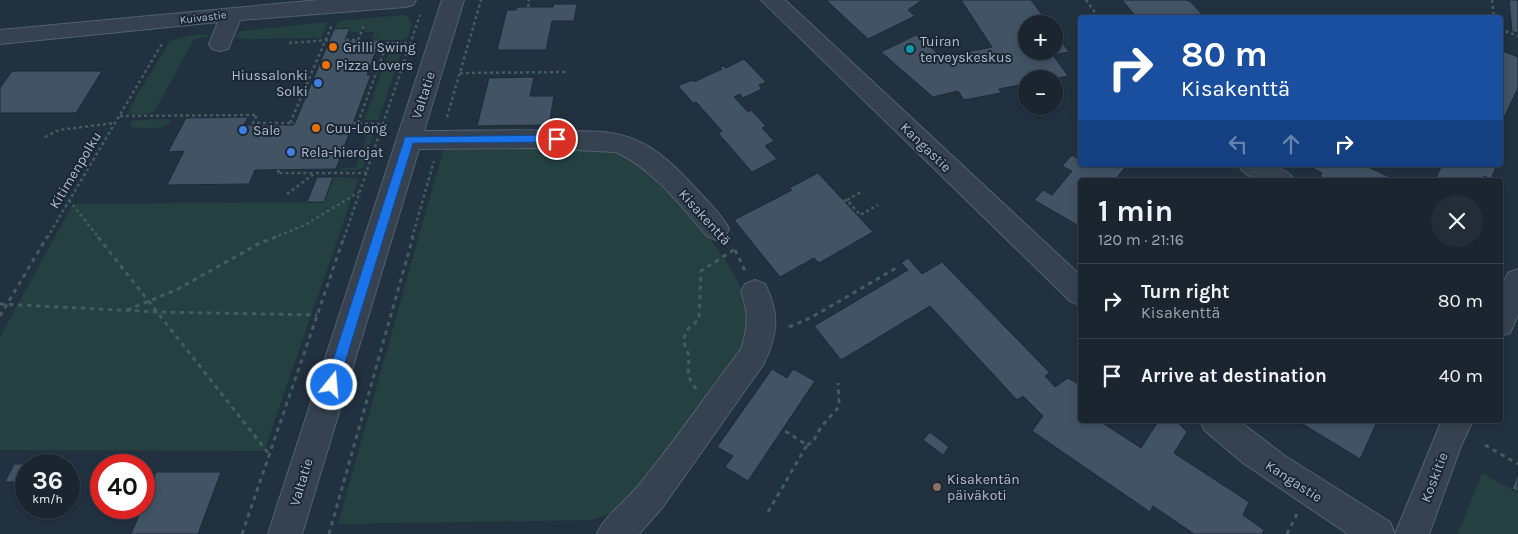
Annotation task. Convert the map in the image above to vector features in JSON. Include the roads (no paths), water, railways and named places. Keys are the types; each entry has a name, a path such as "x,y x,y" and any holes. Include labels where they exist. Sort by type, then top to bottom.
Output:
{"street":[{"name":"Valtatie","path":"285,534 453,0"},
{"name":"Kangastie","path":"772,0 1078,292"},
{"name":"Kuivastie","path":"0,37 232,14 413,6"},
{"path":"220,44 232,14"},
{"name":"Kisakenttä","path":"409,140 557,139 611,142 625,145 648,159 674,183 716,229"},
{"path":"1255,167 1277,178"},
{"path":"1503,313 1510,288"},
{"path":"614,534 623,527 650,497 753,356 760,340 763,314 755,292"},
{"name":"Kangastie","path":"1218,423 1251,452 1283,475 1378,534"},
{"name":"Koskitie","path":"1412,534 1447,442 1456,423"}],"place":[{"name":"Grilli Swing","path":"333,47"},
{"name":"Tuiran terveyskeskus","path":"910,49"},
{"name":"Pizza Lovers","path":"326,65"},
{"name":"Hiussalonki Solki","path":"318,83"},
{"name":"Cuu-Long","path":"316,128"},
{"name":"Sale","path":"243,130"},
{"name":"Rela-hierojat","path":"291,152"},
{"name":"Kisakentän päiväkoti","path":"937,487"}]}
